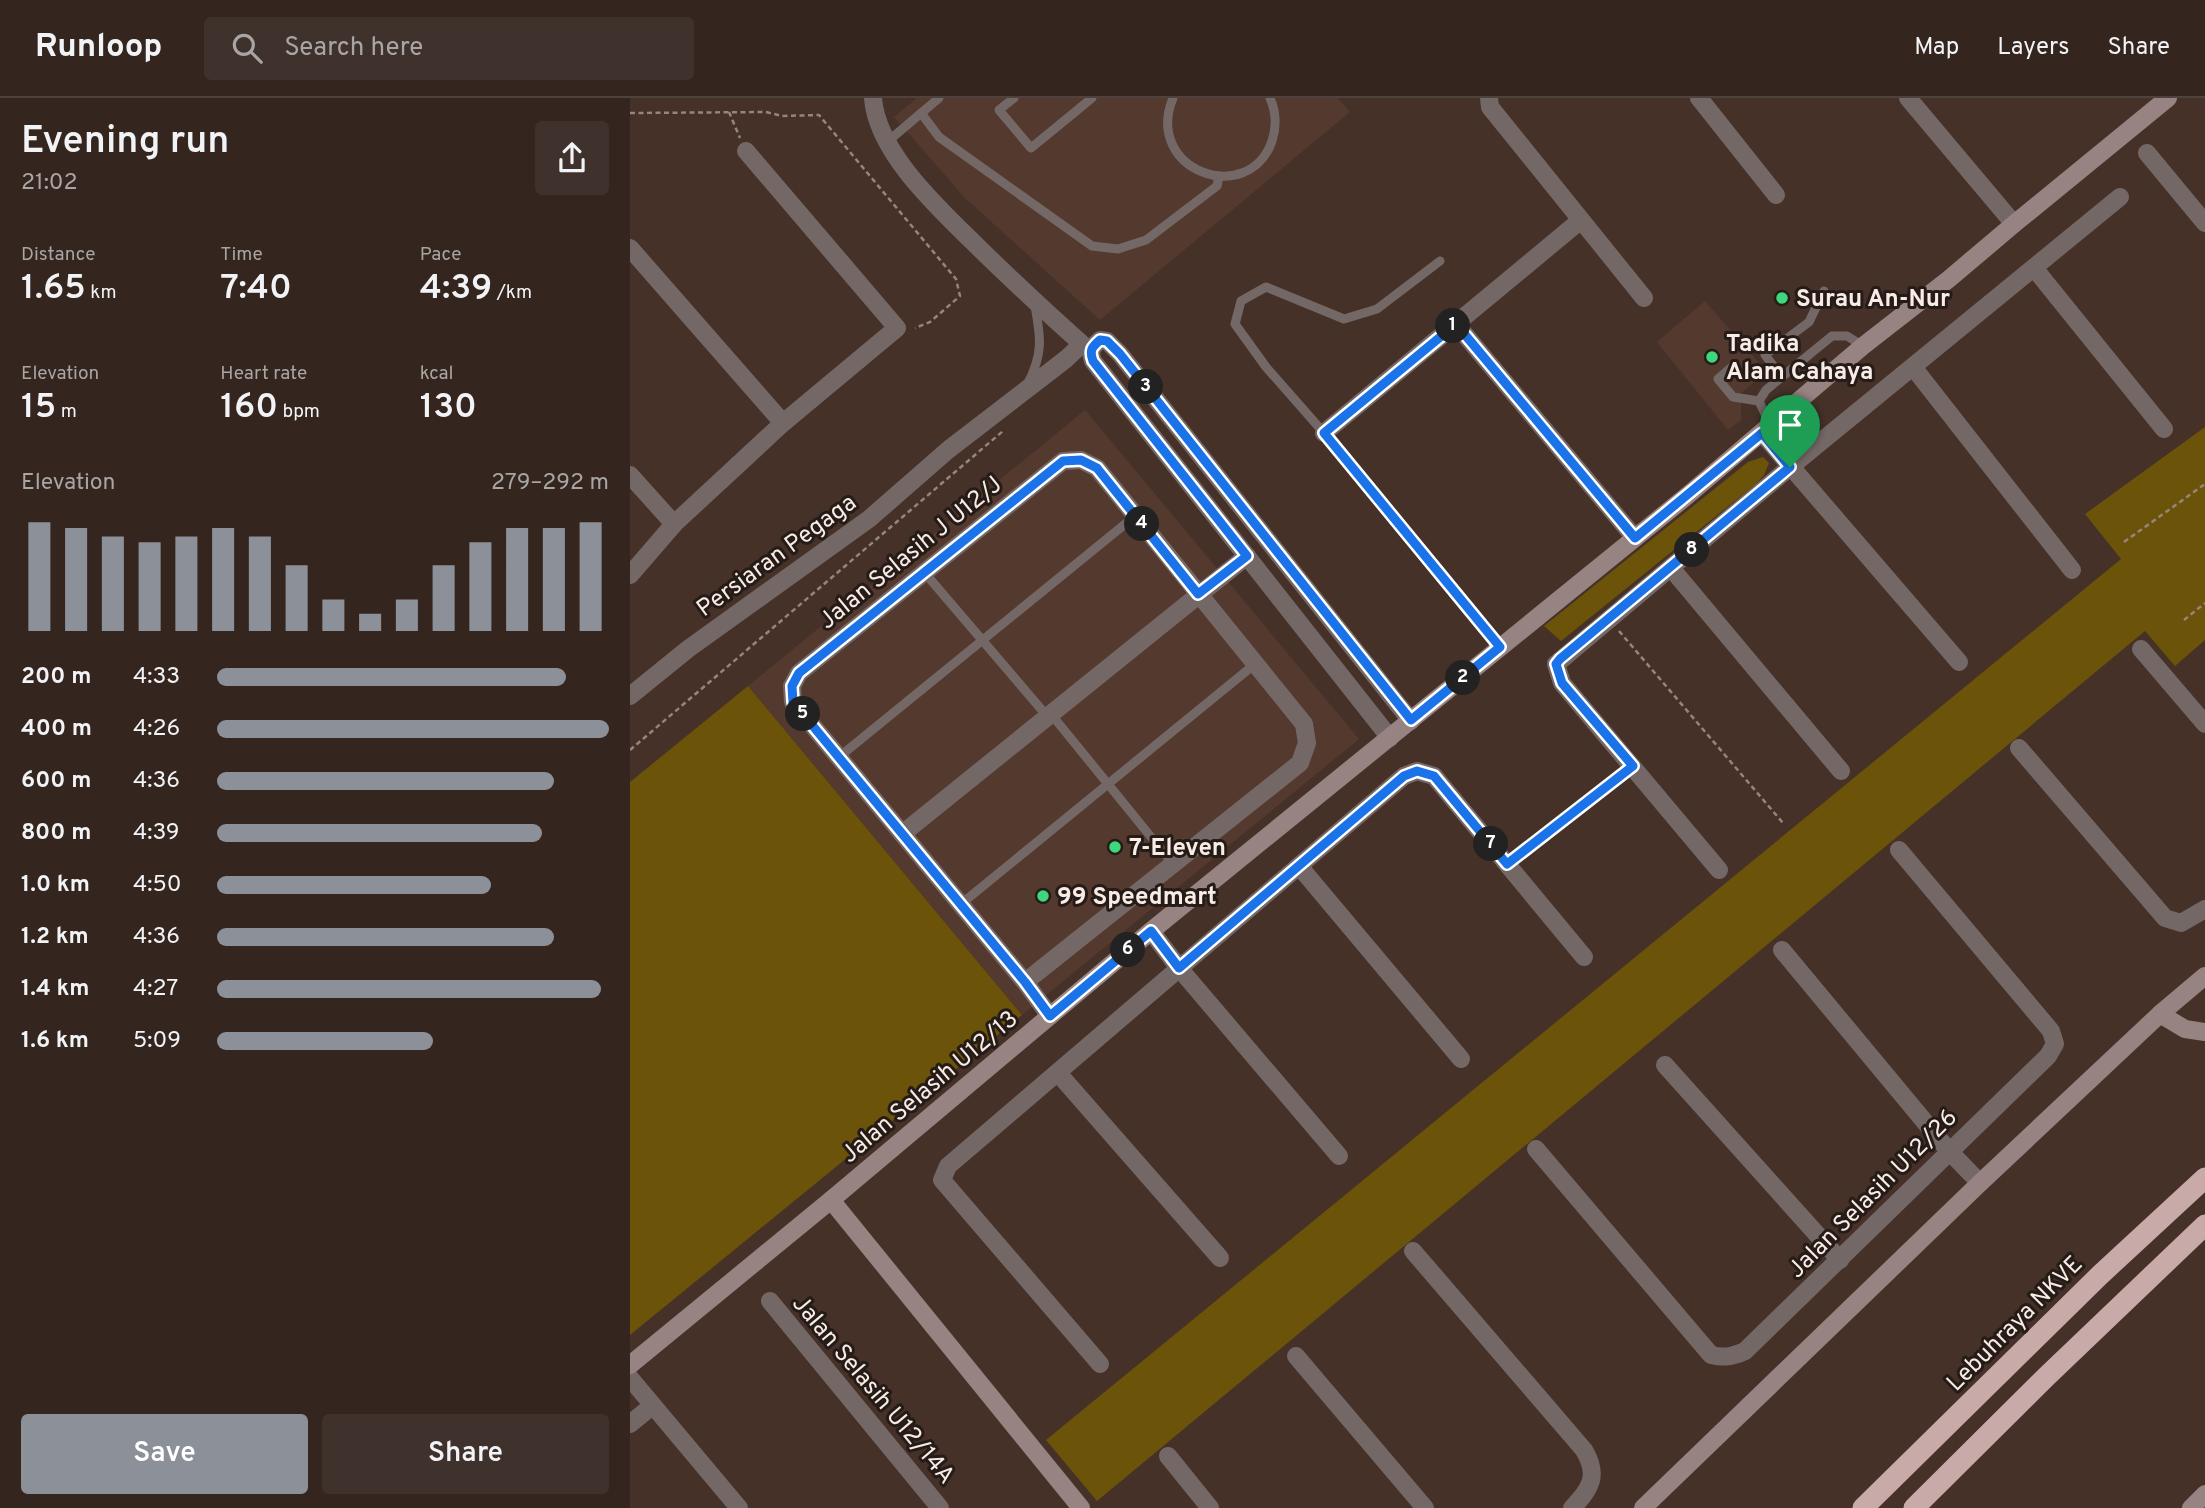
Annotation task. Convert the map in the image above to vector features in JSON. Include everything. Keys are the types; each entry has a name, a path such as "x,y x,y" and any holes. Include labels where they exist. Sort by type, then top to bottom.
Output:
{"highway":[{"name":"Lebuhraya NKVE","path":"1863,1508 2100,1275 2205,1178"},
{"path":"1914,1508 2205,1225"}],"street":[{"path":"873,98 874,112 887,142 925,194 1035,302"},
{"path":"1489,98 1490,107 1644,298"},
{"path":"1699,98 1776,195"},
{"path":"1908,98 2014,223"},
{"name":"Jalan Selasih U12/13","path":"630,1365 1151,931 1767,430 1863,346 1949,279 2168,98"},
{"path":"630,575 674,524 783,423 897,328 746,150"},
{"path":"2147,153 2205,223"},
{"path":"1719,870 1562,683 1556,664 1790,467 2120,197"},
{"path":"1324,433 1581,220"},
{"path":"630,248 783,423"},
{"path":"2034,268 2164,429"},
{"name":"Persiaran Pegaga","path":"630,696 688,649 869,519 948,450 1082,344 1035,302"},
{"path":"1456,324 1635,538"},
{"path":"1390,738 1093,361 1090,354 1092,347 1100,340 1107,341 1120,354 1411,720"},
{"path":"1913,367 2072,570"},
{"path":"1767,430 1790,467 1959,663"},
{"name":"Jalan Selasih J U12/J","path":"839,757 793,702 792,686 799,673 1063,461 1081,460 1097,468 1135,516"},
{"path":"630,475 674,524"},
{"path":"1025,982 1300,763 1307,743 1304,724 1135,516"},
{"path":"902,834 1247,556"},
{"path":"1671,568 1841,771"},
{"path":"2141,649 2205,724"},
{"path":"2019,748 2165,918 2181,923 2205,909"},
{"path":"839,757 1050,1016"},
{"path":"1100,1364 942,1180 948,1166 1404,776 1417,771 1434,776 1584,957"},
{"name":"Jalan Selasih U12/26","path":"1536,1149 1711,1355 1733,1357 1745,1351 2048,1056 2055,1044 2051,1031 1899,850"},
{"path":"1299,866 1461,1059"},
{"path":"1151,931 1179,968 1339,1156"},
{"path":"1782,950 1949,1151 1980,1183"},
{"path":"1643,1508 1980,1183 2160,1014 2205,976"},
{"path":"2160,1014 2185,1029 2205,1032"},
{"path":"1665,1065 1840,1260"},
{"path":"1058,1073 1220,1258"},
{"path":"831,1199 1081,1508"},
{"path":"1413,1251 1584,1450 1592,1472 1590,1485 1585,1496 1572,1508"},
{"name":"Jalan Selasih U12/14A","path":"770,1301 940,1508"},
{"path":"1296,1356 1425,1508"},
{"path":"630,1378 739,1508"},
{"path":"630,1424 652,1406"},
{"path":"1168,1457 1210,1508"},
{"path":"2191,1508 2205,1494"}],"lane":[{"path":"887,142 939,98"},
{"path":"1014,98 999,110 1031,148 1092,98"},
{"path":"1173,98 1168,130 1175,151 1191,167 1219,176 1245,171 1255,165 1270,148 1276,126 1270,98"},
{"path":"921,113 939,137 1092,246 1118,249 1146,240 1217,186 1219,176"},
{"path":"1440,261 1377,309 1344,319 1266,287 1241,302 1235,324 1266,367 1324,433 1500,647"},
{"path":"1782,377 1765,355 1809,322 1824,291"},
{"path":"1024,391 1037,366 1041,346 1035,302"},
{"path":"1767,430 1759,401 1766,390 1832,336 1847,336 1863,346"},
{"path":"1733,366 1718,379 1733,397 1759,401"},
{"path":"839,757 1135,516"},
{"path":"924,572 1108,784 1173,864"},
{"path":"961,904 1255,664"},
{"path":"1507,864 1633,766"}],"path":[{"path":"729,112 746,150"},
{"path":"630,113 766,112 782,117 819,115 956,279 960,296 930,322 915,328 897,328"},
{"path":"630,750 1007,427"},
{"path":"2124,542 2205,484"},
{"path":"2184,620 2205,603"},
{"path":"1607,620 1783,823"}],"shaded area":[{"path":"917,98 1338,98 1350,112 1100,320 965,198 894,117"},
{"name":"Tadika Alam Cahaya","path":"1705,301 1767,372 1741,393 1741,420 1728,430 1657,342"},
{"path":"1085,410 1359,739 1022,1015 748,686"},
{"path":"2205,427 2205,640 2175,666 2145,631 1097,1501 1046,1440 2121,559 2085,514"},
{"path":"1763,457 1769,463 1757,483 1561,641 1544,626 1748,462"},
{"path":"748,686 1022,1015 630,1335 630,782"}],"place":[{"name":"Surau An-Nur","path":"1782,298"},
{"name":"Tadika Alam Cahaya","path":"1712,357"},
{"name":"7-Eleven","path":"1115,847"},
{"name":"99 Speedmart","path":"1043,896"}],"route":[{"path":"1456,324 1635,538 1762,433 1790,467 1556,664 1562,683 1633,766 1507,864 1434,776 1417,771 1404,776 1179,968 1151,931 1050,1016 1025,982 793,702 792,686 799,673 1063,461 1081,460 1097,468 1198,594 1247,556 1093,361 1090,354 1092,347 1100,340 1107,341 1120,354 1411,720 1500,647 1324,433 1456,324"}]}
